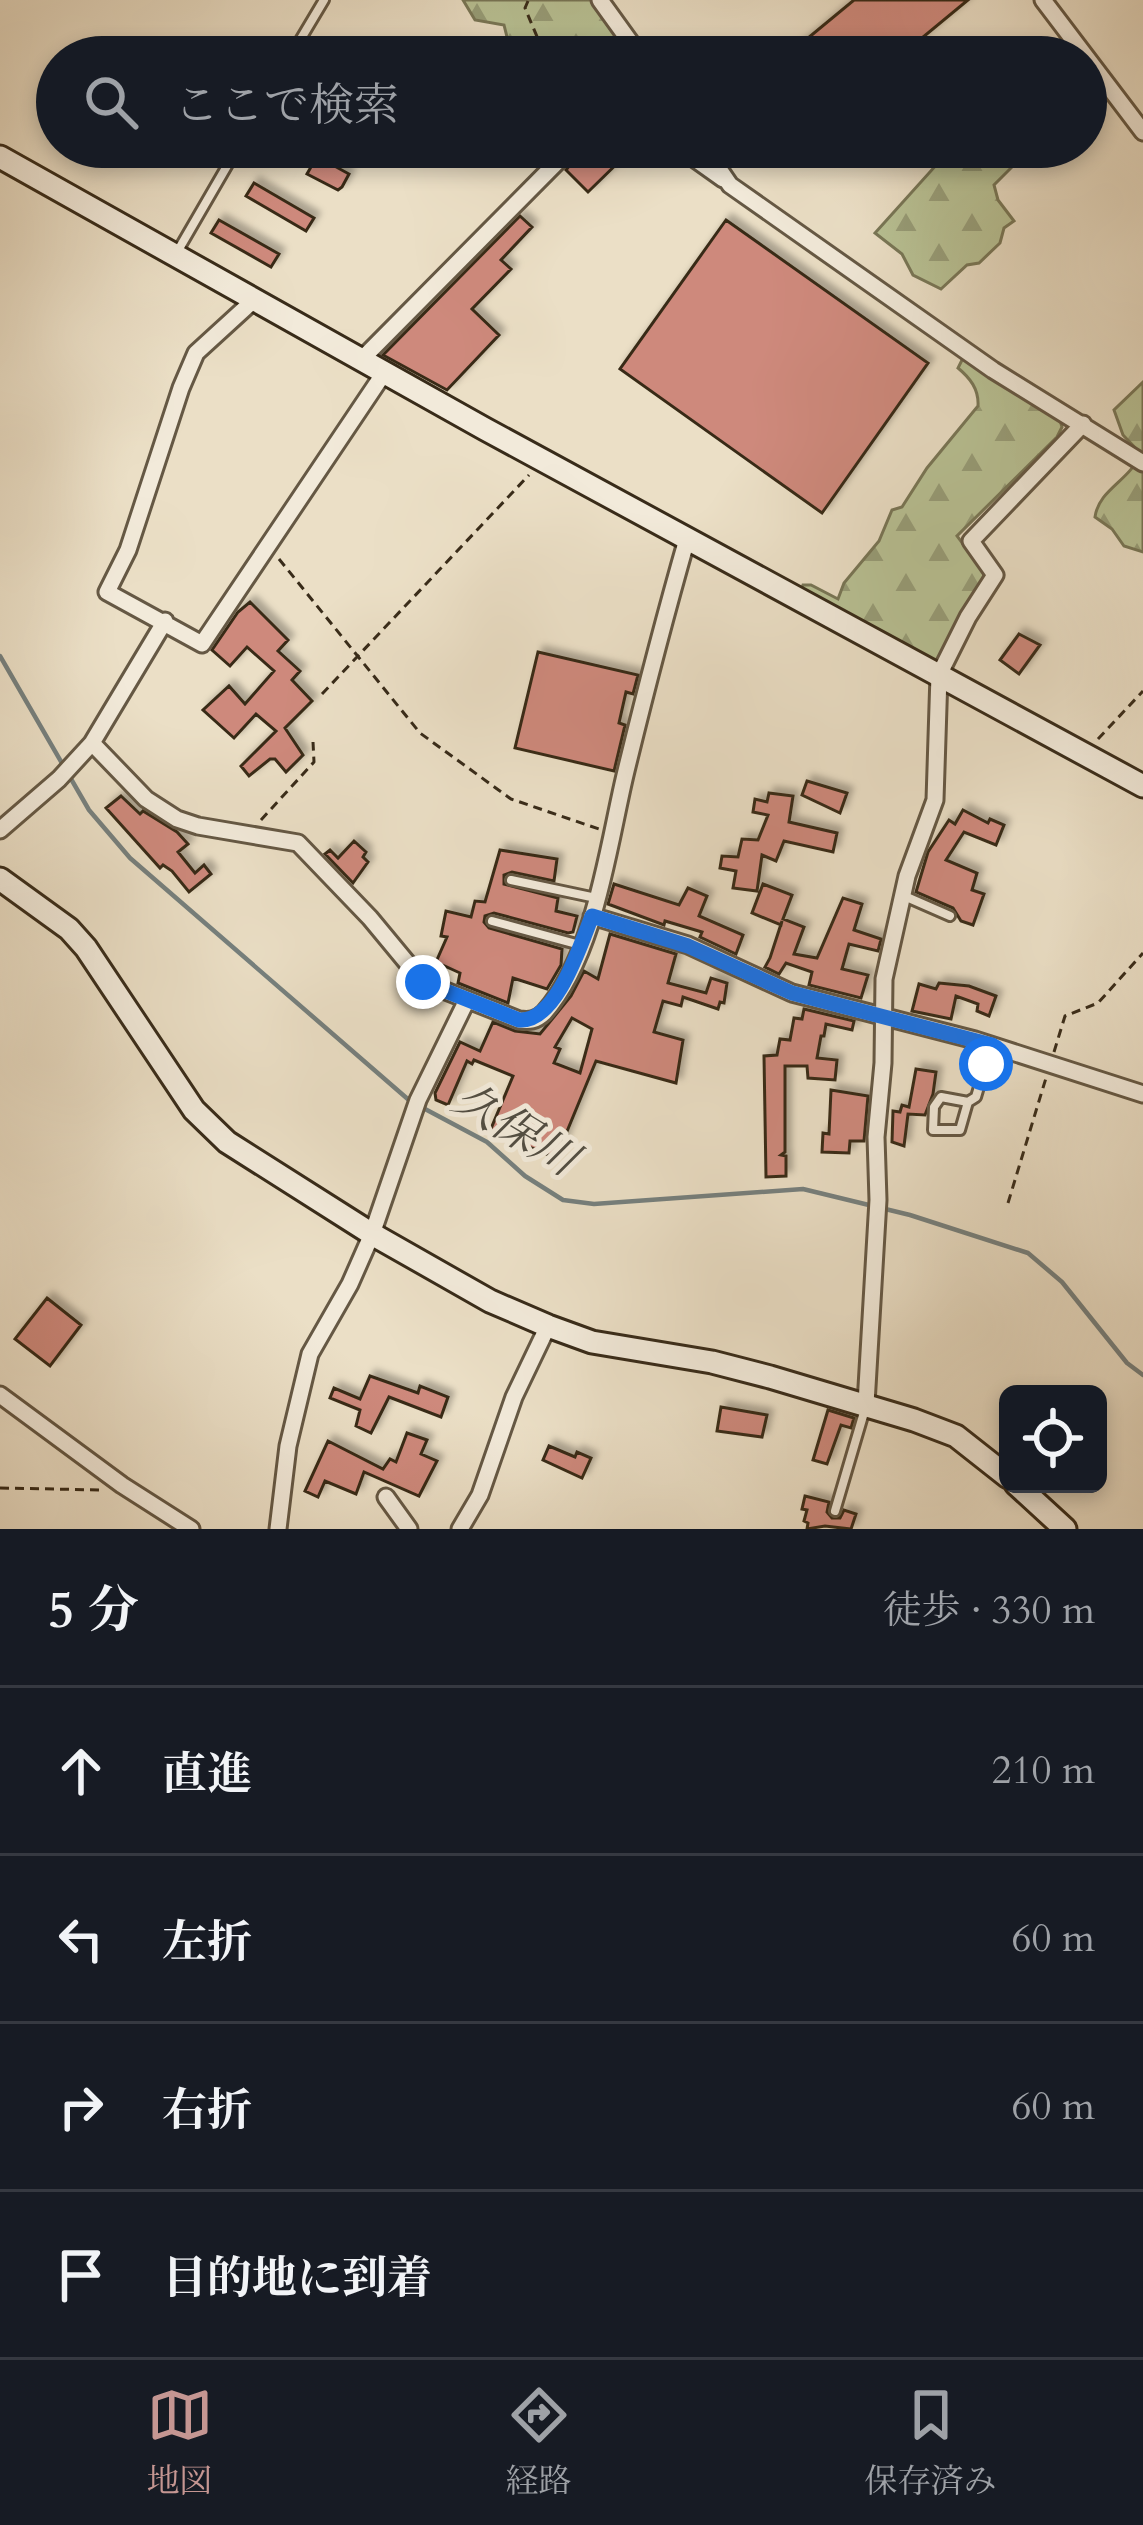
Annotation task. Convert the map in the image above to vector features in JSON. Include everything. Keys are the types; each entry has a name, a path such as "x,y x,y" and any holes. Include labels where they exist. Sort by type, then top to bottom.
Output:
{"street":[{"path":"600,0 626,36"},
{"path":"1043,0 1070,36"},
{"path":"1107,84 1143,131"},
{"path":"0,157 543,461 1143,786"},
{"path":"361,359 551,168"},
{"path":"707,168 993,370 1143,463"},
{"path":"718,168 730,185"},
{"path":"254,300 196,353 128,550 107,592 202,644 384,373"},
{"path":"866,1404 884,980 902,895 935,800 939,675 995,575 971,541 1082,424"},
{"path":"92,742 161,811 198,826 298,843 370,918 415,976 466,1002 519,1020 534,1020 543,1014 592,916 687,539"},
{"path":"0,830 92,742 164,621"},
{"path":"0,879 69,929 86,948 210,1127 372,1234 490,1300 548,1326 592,1342 712,1362 866,1404 956,1436 999,1470"},
{"path":"592,916 688,946 792,993 992,1045 1143,1094"},
{"path":"278,1529 288,1446 310,1354 350,1284 415,1108 466,1002"},
{"path":"460,1529 480,1495 514,1397 548,1326"},
{"path":"0,1395 122,1485 191,1529"},
{"path":"1026,1493 1065,1529"},
{"path":"386,1497 409,1529"}],"lane":[{"path":"303,36 324,0"},
{"path":"175,255 226,168"},
{"path":"511,880 597,898"},
{"path":"902,895 950,916"},
{"path":"492,921 580,944"},
{"path":"968,1102 941,1096 934,1107 933,1130 960,1130 992,1045"},
{"path":"835,1511 866,1404"}],"path":[{"path":"528,1 525,8 537,36"},
{"path":"322,694 543,461"},
{"path":"266,548 420,734 512,799 612,833"},
{"path":"1086,755 1143,691"},
{"path":"248,834 314,762 313,742"},
{"path":"0,1488 99,1491 122,1485"}],"green space":[{"path":"463,0 593,0 616,36 507,36 504,25 475,20"},
{"path":"934,168 1011,168 994,185 998,200 1014,221 979,263 967,265 941,289 913,275 902,254 875,233"},
{"path":"963,358 1060,420 1062,427 957,536 984,572 983,581 937,663 801,591 803,585 811,585 838,599 844,583 879,541 892,510 902,507 978,406 973,384 958,368"},
{"path":"1143,382 1143,552 1124,546 1095,517 1103,499 1140,453 1123,435 1114,410"}],"building":[{"path":"854,0 968,0 924,36 810,36"},
{"path":"310,168 338,168 349,174 338,190 307,174"},
{"path":"568,168 613,168 588,192"},
{"path":"254,183 314,218 306,231 246,196"},
{"path":"520,216 532,227 501,260 511,269 472,309 499,335 447,390 383,355"},
{"path":"219,220 279,254 271,267 211,233"},
{"path":"726,220 928,363 822,513 620,369"},
{"path":"250,602 288,640 278,651 300,671 292,680 312,701 285,728 303,755 286,772 270,759 249,776 241,766 276,731 256,714 234,738 203,710 229,686 245,704 274,671 247,647 230,666 212,650"},
{"path":"1019,634 1040,645 1019,674 1000,660"},
{"path":"538,652 638,675 633,694 626,692 619,723 625,725 614,771 515,748"},
{"path":"807,781 847,793 840,813 802,795"},
{"path":"769,793 793,796 789,822 837,833 833,852 784,841 776,861 762,855 757,891 733,888 736,871 720,868 722,856 738,857 742,839 758,840 768,815 753,812 755,799 767,802"},
{"path":"121,796 140,814 143,811 177,832 188,844 178,852 195,873 204,865 211,874 189,892 172,871 163,865 160,868 106,808"},
{"path":"963,810 988,823 990,819 1004,825 996,845 964,832 946,860 977,873 972,890 984,894 973,925 961,921 953,908 916,892 928,852 949,820 955,824"},
{"path":"354,841 366,852 363,857 368,862 353,883 325,854 330,850 338,858"},
{"path":"500,850 557,859 554,881 512,872 504,875 504,884 558,898 556,911 577,916 573,932 568,933 494,913 485,916 489,928 562,949 561,965 547,989 513,978 508,1003 458,983 460,973 436,962 447,937 441,936 446,911 471,917 475,901 485,902"},
{"path":"614,884 679,905 688,888 707,896 699,916 743,935 736,954 700,937 702,932 665,921 664,925 608,904"},
{"path":"763,884 792,895 783,919 804,927 794,954 817,958 843,898 862,904 854,930 881,939 878,951 849,944 842,969 868,975 861,998 809,985 812,972 786,963 779,974 765,967 781,925 752,913"},
{"path":"610,934 676,954 668,983 706,993 711,978 727,983 724,1003 718,1009 683,997 681,1006 663,1001 654,1032 683,1040 676,1083 596,1061 556,1158 490,1131 513,1076 467,1061 448,1105 436,1100 435,1093 460,1042 480,1051 493,1022 540,1034 571,996 584,971 598,979","holes":["572,1018 592,1029 580,1073 554,1063 560,1049 555,1047"]},
{"path":"939,983 969,986 996,996 989,1016 977,1011 978,1004 956,996 951,1019 912,1011 919,984 936,989"},
{"path":"804,1009 854,1021 852,1030 826,1024 821,1036 817,1058 837,1060 835,1080 808,1078 807,1066 785,1066 785,1152 781,1155 786,1156 786,1176 766,1177 764,1056 777,1055 780,1039 790,1040 794,1018 802,1019"},
{"path":"916,1069 936,1072 933,1094 925,1115 908,1114 904,1146 892,1142 893,1111 900,1112 902,1105 909,1107"},
{"path":"831,1090 868,1096 864,1141 850,1141 849,1153 822,1152 823,1133 829,1134"},
{"path":"47,1298 81,1325 50,1366 15,1339"},
{"path":"370,1376 418,1393 420,1386 448,1397 441,1417 389,1397 371,1433 356,1426 360,1410 330,1398 334,1388 360,1399"},
{"path":"721,1407 767,1415 762,1437 717,1431"},
{"path":"828,1410 854,1418 851,1428 841,1425 827,1464 813,1460"},
{"path":"407,1433 427,1440 421,1454 437,1461 419,1496 364,1472 356,1494 325,1481 318,1497 305,1491 328,1441 383,1469 390,1459 396,1462"},
{"path":"549,1446 591,1458 582,1478 543,1460"},
{"path":"805,1496 829,1502 827,1512 832,1518 840,1518 844,1510 856,1514 851,1529 807,1529 807,1510 802,1509"}],"waterway":[{"name":"久保川","path":"0,656 89,810 130,858 410,1101 487,1142 525,1176 563,1200 594,1204 803,1189 910,1215 1028,1253 1062,1282 1127,1363 1143,1375"}],"route":[{"path":"423,982 466,1002 519,1020 534,1020 543,1014 571,969 592,916 688,946 792,993 992,1045 986,1064"}]}
